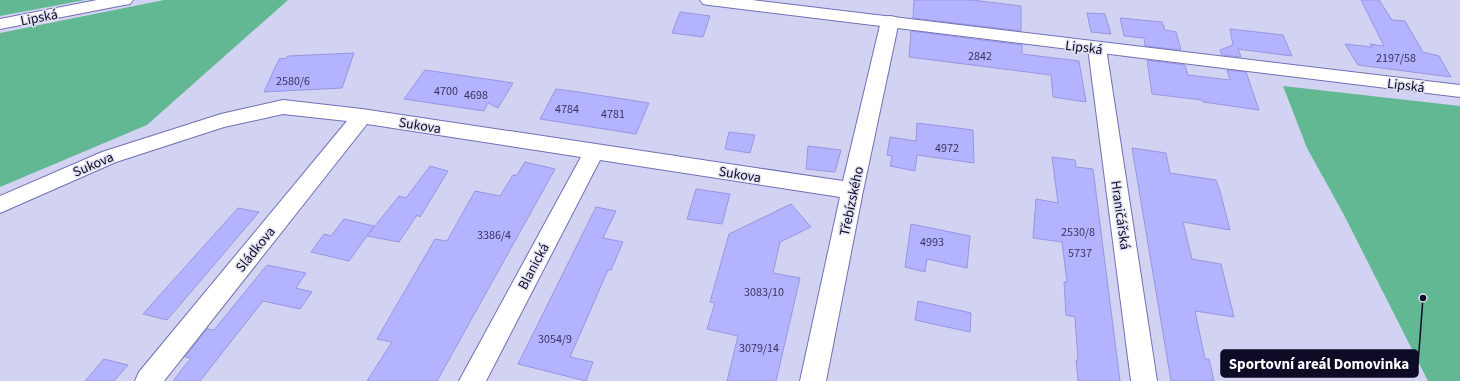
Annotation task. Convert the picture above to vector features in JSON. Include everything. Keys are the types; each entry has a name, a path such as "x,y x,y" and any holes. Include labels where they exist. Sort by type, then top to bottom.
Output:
{"street":[{"name":"Lipská","path":"0,24 124,0"},
{"name":"Lipská","path":"709,0 1460,91"},
{"name":"Třebízského","path":"814,381 852,191 890,21"},
{"name":"Hraničářská","path":"1097,48 1144,381"},
{"name":"Sukova","path":"0,204 109,157 221,120 283,107 362,116 852,191"},
{"name":"Sládkova","path":"148,381 362,116"},
{"name":"Blanická","path":"472,381 594,152"}],"green space":[{"path":"0,0 85,0 0,16"},
{"path":"164,0 288,0 147,125 0,187 0,33"},
{"path":"1283,86 1460,106 1460,381 1428,381 1344,215 1307,148"}],"building":[{"path":"914,0 972,0 1021,6 1021,31 913,18"},
{"path":"1361,0 1379,0 1392,20 1405,21 1423,52 1439,56 1451,77 1358,65 1345,44 1372,47 1370,44 1384,46"},
{"path":"680,12 710,16 703,37 672,33"},
{"path":"1087,13 1105,14 1111,34 1091,32"},
{"path":"1120,18 1162,22 1165,30 1176,32 1181,50 1145,46 1144,38 1124,36"},
{"path":"1230,29 1283,35 1292,56 1238,49 1241,57 1222,55 1220,50 1233,45"},
{"path":"911,31 1022,45 1022,54 1079,61 1086,102 1053,97 1051,75 909,57"},
{"path":"354,53 342,88 264,92 279,59 287,58 288,56"},
{"path":"1147,60 1185,65 1188,75 1230,80 1227,70 1246,72 1259,110 1203,102 1202,100 1152,94"},
{"path":"425,70 513,83 498,108 488,103 484,111 404,99"},
{"path":"556,89 649,103 636,134 540,119"},
{"path":"917,123 973,130 974,163 917,155 915,171 890,166 892,156 887,155 890,137 916,141"},
{"path":"729,132 755,135 750,153 725,149"},
{"path":"808,146 841,150 835,172 806,169"},
{"path":"1132,148 1166,153 1170,173 1216,180 1220,191 1230,230 1183,222 1192,259 1221,264 1234,317 1195,311 1205,359 1209,359 1214,381 1171,381"},
{"path":"1052,157 1075,160 1076,167 1093,169 1120,381 1078,381 1075,317 1066,315 1064,282 1067,282 1062,242 1033,238 1036,199 1058,203"},
{"path":"525,162 555,169 437,381 367,381 392,342 377,339 435,239 447,241 475,191 500,196 513,175 517,175"},
{"path":"430,166 448,171 420,217 417,215 399,242 367,236 399,196 406,198"},
{"path":"696,189 730,194 722,224 687,219"},
{"path":"791,204 811,227 780,242 773,273 800,278 776,381 727,381 738,336 707,329 715,303 710,302 729,234"},
{"path":"596,207 616,211 603,238 623,242 611,270 608,270 570,357 593,362 586,381 518,364"},
{"path":"238,208 259,212 167,320 143,314"},
{"path":"344,219 374,226 349,261 311,252 324,234 331,236"},
{"path":"911,224 970,236 967,268 927,259 925,272 905,267"},
{"path":"267,265 306,273 296,288 312,292 300,309 263,301 200,381 173,381 191,358 185,357 207,329 214,330"},
{"path":"918,301 971,313 970,332 915,320"},
{"path":"104,359 128,365 114,381 85,381"}],"place":[{"name":"Sportovní areál Domovinka","path":"1423,298"}]}
